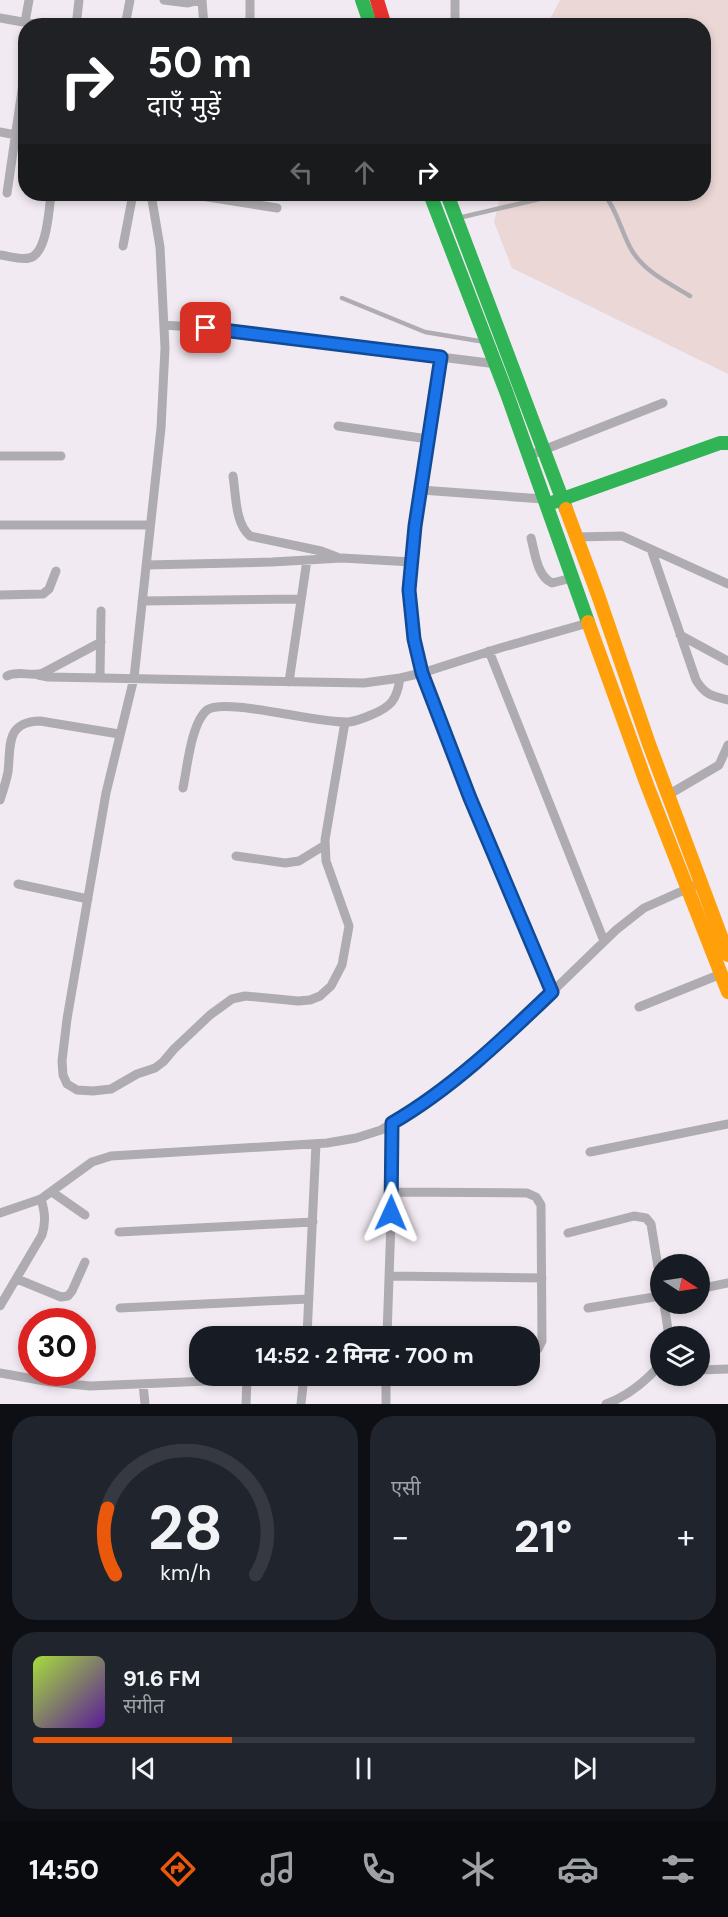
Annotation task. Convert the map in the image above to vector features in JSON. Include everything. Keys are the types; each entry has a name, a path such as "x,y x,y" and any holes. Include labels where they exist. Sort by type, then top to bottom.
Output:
{"street":[{"path":"28,18 29,0"},
{"path":"77,18 79,0"},
{"path":"127,18 130,0"},
{"path":"164,0 188,3 201,0 203,18"},
{"path":"250,0 250,18"},
{"path":"362,0 368,18"},
{"path":"377,0 383,18"},
{"path":"455,0 455,18"},
{"path":"0,18 18,21"},
{"path":"7,193 18,115"},
{"path":"0,132 18,136"},
{"path":"0,255 30,258 37,255 46,230 50,201"},
{"path":"123,246 132,201"},
{"path":"152,201 160,247 165,348 163,395 134,678 106,793 67,1019 62,1061 63,1075 67,1083 77,1090 111,1089 137,1074 154,1068 163,1062 210,1015 232,999 245,996 310,1000 320,996 331,986 342,965 349,926 326,861 325,845 345,722"},
{"path":"243,201 277,208"},
{"path":"433,201 495,364 647,784 728,955"},
{"path":"450,201 576,537 668,795 728,992"},
{"path":"164,325 206,328 512,365"},
{"path":"441,357 420,490 409,590 414,639 422,673 470,798 552,992"},
{"path":"528,456 663,403"},
{"path":"338,426 428,439"},
{"path":"420,490 544,502 562,500 728,442"},
{"path":"0,456 61,456"},
{"path":"233,476 241,523 245,532 250,536 321,551 342,558"},
{"path":"0,525 150,525"},
{"path":"576,537 622,536 728,584"},
{"path":"531,538 541,572 546,580 552,583 572,578"},
{"path":"651,549 696,680 702,690 728,700"},
{"path":"146,565 342,558 412,562"},
{"path":"289,682 307,560"},
{"path":"0,596 43,594 49,589 56,571"},
{"path":"142,601 301,599"},
{"path":"100,677 101,611"},
{"path":"7,676 13,673 48,677 348,684 422,673 588,623"},
{"path":"680,635 728,661"},
{"path":"38,675 101,642"},
{"path":"489,651 604,941"},
{"path":"183,789 195,732 206,711 215,707 232,706 314,720 352,722 382,711 391,705 398,691 399,678"},
{"path":"0,800 8,774 11,738 17,727 28,721 40,721 119,734"},
{"path":"668,795 719,765 728,745"},
{"path":"719,765 728,771"},
{"path":"237,856 285,863 299,861 325,845"},
{"path":"18,884 88,899"},
{"path":"0,1213 41,1199 92,1162 111,1156 316,1144 356,1138 381,1130 412,1112 448,1085 525,1018 604,941 644,908 694,886"},
{"path":"639,1007 721,974"},
{"path":"387,1326 392,1123"},
{"path":"590,1152 728,1124"},
{"path":"308,1326 316,1144"},
{"path":"52,1192 86,1215"},
{"path":"392,1192 527,1193 536,1197 542,1204 542,1341 540,1345"},
{"path":"0,1306 42,1235 45,1216 41,1199"},
{"path":"568,1233 634,1216 646,1218 651,1224 656,1254"},
{"path":"120,1232 313,1222"},
{"path":"16,1279 61,1297 68,1296 85,1262"},
{"path":"389,1276 542,1278"},
{"path":"710,1287 728,1283"},
{"path":"588,1308 650,1298"},
{"path":"120,1308 309,1299"},
{"path":"710,1370 728,1369"},
{"path":"0,1373 90,1386 189,1382"},
{"path":"610,1403 646,1382 650,1377"},
{"path":"143,1384 145,1404"},
{"path":"246,1404 247,1386"},
{"path":"301,1404 303,1386"},
{"path":"386,1404 387,1386"}],"lane":[{"path":"442,224 456,218 530,201"},
{"path":"607,201 639,261 650,271 690,296"},
{"path":"342,298 425,332 487,343 503,343"}],"shaded area":[{"path":"560,0 728,0 728,374 512,268 494,222 499,201 711,201 711,18 551,18"}],"traffic: fast":[{"path":"362,0 368,18"},
{"path":"433,201 507,394 588,622"},
{"path":"450,201 566,509"},
{"path":"554,502 720,443 728,443"}],"traffic: slow":[{"path":"566,509 649,744 728,955"},
{"path":"588,622 647,785 728,992"}],"traffic: jam":[{"path":"377,0 383,18"}],"route":[{"path":"206,328 441,357 415,526 409,590 414,639 422,673 470,798 552,992 448,1085 412,1112 392,1123 391,1213"}]}
